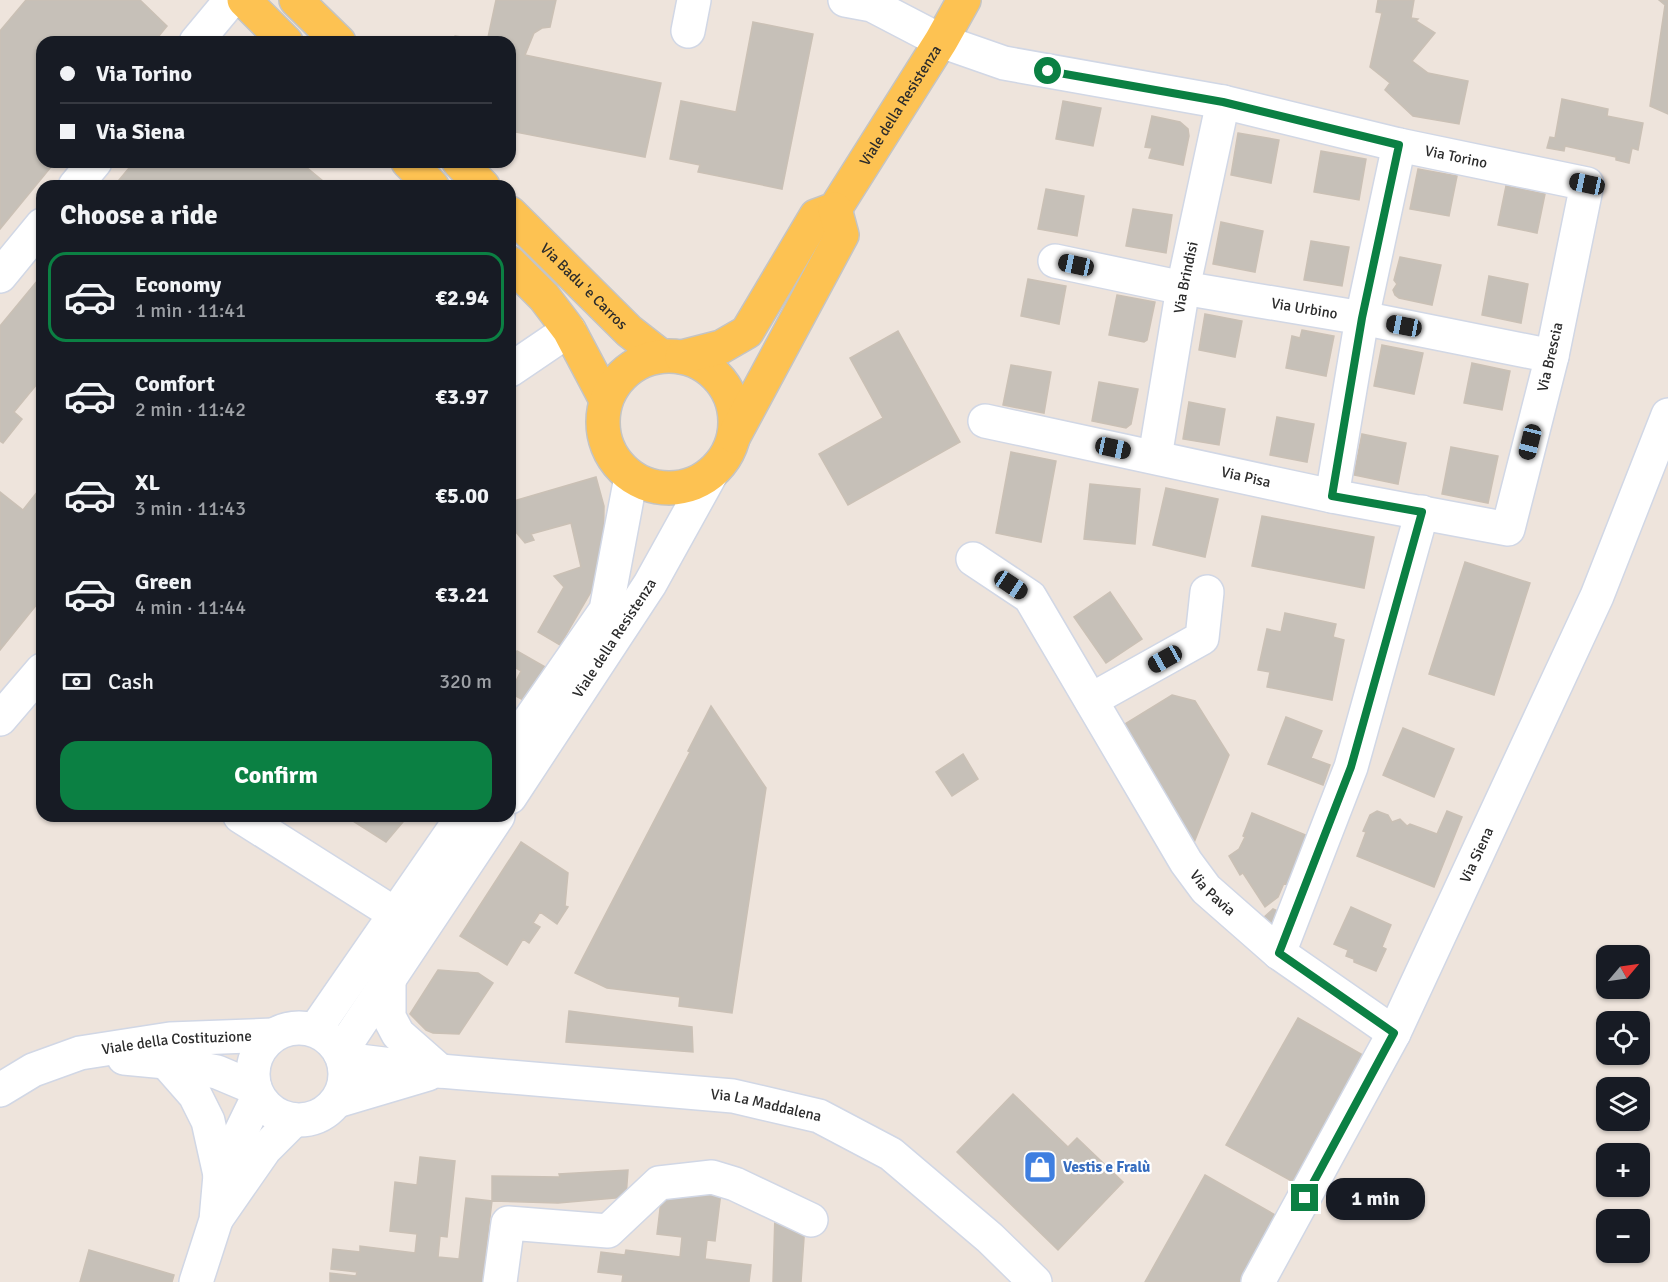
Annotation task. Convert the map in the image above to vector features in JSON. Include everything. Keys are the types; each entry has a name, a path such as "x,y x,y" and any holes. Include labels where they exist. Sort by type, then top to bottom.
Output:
{"main road":[{"path":"244,0 280,36"},
{"path":"296,0 333,36"},
{"name":"Viale della Resistenza","path":"672,356 721,347 747,332 816,216 835,209 941,41 964,0"},
{"path":"414,168 426,180"},
{"path":"465,168 477,180"},
{"path":"734,436 735,415 729,395 718,377 702,364 672,356 643,360 627,370 614,384 606,400 602,421 605,443 615,462 631,477 650,486 672,489 693,485 711,474 726,457 734,436 842,235 835,209"},
{"name":"Via Badu 'e Carros","path":"516,219 629,331 672,356"},
{"path":"516,269 544,297 569,330 606,400"}],"street":[{"path":"201,36 231,0"},
{"name":"Via Torino","path":"845,0 872,5 941,41 1004,63 1223,102 1399,145 1587,184"},
{"name":"Via Brindisi","path":"1155,457 1183,288 1223,102"},
{"path":"1332,496 1362,318 1399,145"},
{"path":"80,180 90,168"},
{"name":"Via Brescia","path":"1508,529 1552,356 1587,184"},
{"path":"0,276 36,232"},
{"name":"Via Urbino","path":"1055,261 1183,288 1362,318 1552,356"},
{"path":"516,366 569,330"},
{"name":"Via Siena","path":"1258,1282 1394,1033 1597,596 1668,415"},
{"name":"Via Pisa","path":"985,421 1332,496 1508,529"},
{"name":"Viale della Resistenza","path":"516,788 650,584 711,474"},
{"name":"Viale della Resistenza","path":"516,739 606,610 631,477"},
{"path":"1279,953 1351,767 1422,512"},
{"name":"Via Pavia","path":"973,559 1030,597 1186,862 1206,889 1279,953 1394,1033"},
{"path":"1091,700 1202,638 1207,592"},
{"path":"0,719 36,677"},
{"path":"249,822 395,914"},
{"path":"315,1030 459,822"},
{"path":"342,1056 494,822"},
{"path":"389,982 389,1017 398,1034 440,1071"},
{"path":"293,1028 315,1030 334,1043 342,1056 345,1074 343,1088 337,1101 329,1110 318,1116 294,1120 280,1117 268,1108 256,1092 252,1073 255,1058 262,1046 273,1035 293,1028"},
{"name":"Viale della Costituzione","path":"0,1090 33,1070 80,1053 170,1039 273,1035"},
{"name":"Viale della Costituzione","path":"80,1053 166,1062 218,1072 256,1092"},
{"name":"Via La Maddalena","path":"342,1056 440,1071 733,1096 819,1116 891,1154 990,1238 1035,1282"},
{"name":"Viale della Costituzione","path":"166,1062 195,1095 208,1120 220,1175"},
{"name":"Via La Maddalena","path":"337,1101 440,1071"},
{"path":"196,1282 216,1220 220,1175 256,1092"},
{"path":"216,1220 265,1149 294,1120"},
{"path":"500,1282 508,1223 608,1231 659,1183 712,1177 735,1184 811,1220"}],"building":[{"path":"26,0 140,0 167,26 159,36 36,36 36,168 50,168 40,180 36,180 36,185 0,229 0,31"},
{"path":"496,0 556,0 550,27 542,28 534,33 525,55 661,83 645,157 516,132 516,36 488,36"},
{"path":"1378,0 1414,0 1411,18 1418,19 1416,21 1435,33 1412,61 1428,73 1468,81 1459,124 1413,116 1385,90 1390,83 1370,67 1382,13 1376,12"},
{"path":"1659,0 1668,0 1668,114 1650,106 1665,5"},
{"path":"753,22 813,34 782,189 698,172 700,165 670,159 681,101 736,112"},
{"path":"1562,99 1608,109 1607,116 1643,123 1638,150 1632,148 1629,163 1616,160 1616,157 1565,146 1564,151 1547,148 1550,137 1555,138"},
{"path":"1063,101 1101,108 1093,146 1056,139"},
{"path":"1152,116 1180,122 1188,129 1189,136 1183,165 1149,158 1152,148 1145,147"},
{"path":"1238,133 1279,140 1271,183 1231,175"},
{"path":"1321,151 1366,159 1359,200 1314,192"},
{"path":"129,168 307,168 322,180 119,180"},
{"path":"1418,169 1457,176 1449,216 1410,209"},
{"path":"1506,186 1545,194 1537,233 1498,225"},
{"path":"1046,189 1084,196 1077,236 1038,229"},
{"path":"1133,209 1172,215 1166,253 1126,246"},
{"path":"1221,222 1263,231 1255,272 1213,264"},
{"path":"1311,241 1349,247 1342,286 1304,280"},
{"path":"1400,257 1441,265 1432,305 1399,298 1395,295 1393,290 1397,284 1394,280"},
{"path":"1489,276 1528,284 1521,323 1482,315"},
{"path":"1028,279 1066,286 1059,324 1021,316"},
{"path":"36,282 36,385 14,412 22,419 3,443 0,441 0,326"},
{"path":"1117,295 1155,302 1147,340 1144,342 1109,335"},
{"path":"1205,314 1242,321 1235,357 1199,350"},
{"path":"1302,330 1334,336 1326,376 1286,368 1292,336 1300,338"},
{"path":"898,331 960,442 848,505 819,454 883,418 850,358"},
{"path":"1382,345 1423,353 1414,394 1374,386"},
{"path":"1472,363 1510,371 1502,410 1464,403"},
{"path":"1011,365 1051,372 1044,413 1003,405"},
{"path":"1099,382 1138,389 1131,424 1126,428 1092,421"},
{"path":"1189,402 1225,409 1219,445 1183,439"},
{"path":"1277,417 1314,424 1307,462 1270,455"},
{"path":"1362,434 1406,443 1398,484 1354,475"},
{"path":"1451,447 1498,456 1488,503 1442,494"},
{"path":"1011,452 1056,461 1041,542 996,533"},
{"path":"596,477 604,506 603,562 595,585 560,645 538,632 564,587 554,576 581,567 571,523 531,534 534,540 525,543 516,532 516,500"},
{"path":"1090,484 1140,489 1135,544 1084,539"},
{"path":"1166,488 1218,499 1205,557 1153,545"},
{"path":"0,492 23,510 36,494 36,605 0,650"},
{"path":"1262,516 1374,537 1364,588 1252,566"},
{"path":"1465,562 1530,583 1494,695 1429,674"},
{"path":"1110,592 1142,639 1106,663 1074,617"},
{"path":"1285,613 1336,624 1333,637 1344,640 1332,700 1267,687 1270,672 1258,670 1267,629 1281,632"},
{"path":"517,651 547,668 527,702 516,696 516,681 521,671 516,668"},
{"path":"1172,695 1195,701 1229,755 1191,850 1120,727"},
{"path":"711,706 766,788 732,1013 679,1006 680,997 607,988 575,973 690,752 688,751"},
{"path":"1286,717 1322,731 1311,758 1330,765 1323,785 1268,764"},
{"path":"1403,728 1454,749 1434,797 1383,775"},
{"path":"963,754 978,779 952,796 936,772"},
{"path":"1377,811 1388,815 1392,822 1400,819 1407,826 1410,824 1437,834 1447,811 1462,817 1434,887 1357,856 1366,832 1363,831 1370,815"},
{"path":"1252,813 1315,839 1296,888 1284,883 1278,897 1265,907 1243,873 1240,875 1229,856 1239,849"},
{"path":"354,822 403,822 386,842"},
{"path":"521,842 568,873 565,906 568,907 557,924 540,912 533,923 540,927 529,943 523,939 507,965 460,936"},
{"path":"1351,907 1391,925 1382,947 1386,949 1376,971 1354,962 1354,959 1346,956 1348,950 1334,944"},
{"path":"1273,909 1285,914 1279,931 1262,919"},
{"path":"438,970 478,973 493,983 459,1034 433,1033 426,1030 410,1014"},
{"path":"569,1011 692,1027 693,1052 566,1042"},
{"path":"1298,1018 1368,1058 1297,1184 1226,1145"},
{"name":"Vestis e Fralù","path":"1013,1094 1068,1147 1077,1138 1123,1182 1058,1250 957,1152"},
{"path":"420,1157 455,1161 447,1237 440,1236 438,1257 459,1259 466,1198 492,1201 482,1282 330,1282 330,1273 356,1276 357,1272 331,1269 333,1249 360,1252 360,1246 415,1253 417,1234 390,1231 395,1182 417,1185"},
{"path":"628,1170 626,1197 558,1203 492,1201 492,1176 560,1177 559,1174"},
{"path":"1205,1175 1277,1216 1240,1282 1145,1282"},
{"path":"663,1184 721,1192 715,1241 707,1240 705,1259 751,1265 749,1282 622,1282 623,1275 598,1272 601,1252 625,1255 626,1250 680,1257 682,1237 657,1234"},
{"path":"775,1214 805,1223 801,1282 773,1282"},
{"path":"89,1250 174,1275 172,1282 80,1282"}],"place":[{"name":"Vestis e Fralù","path":"1040,1167"}],"route":[{"path":"1048,71 1223,102 1399,145 1362,318 1332,496 1422,512 1351,767 1279,953 1394,1033 1305,1198"}]}
